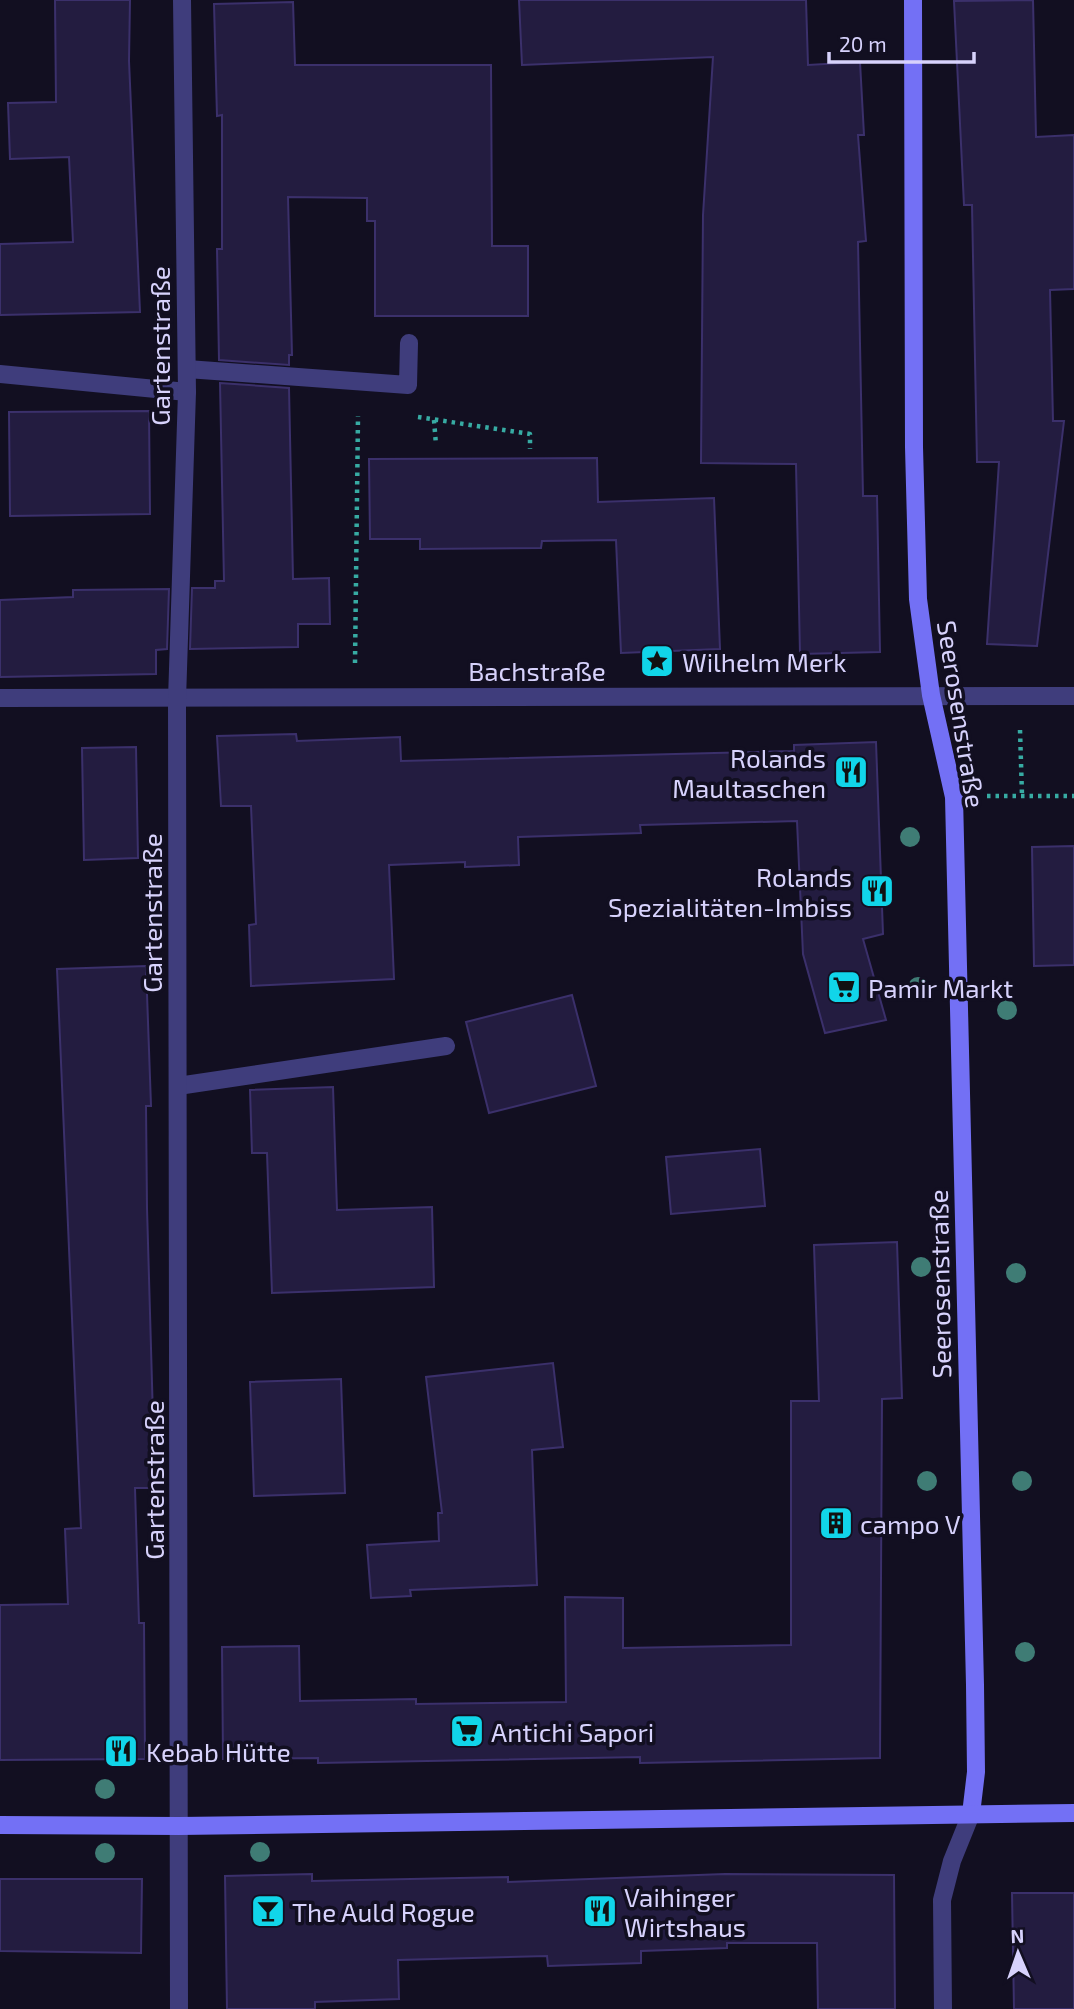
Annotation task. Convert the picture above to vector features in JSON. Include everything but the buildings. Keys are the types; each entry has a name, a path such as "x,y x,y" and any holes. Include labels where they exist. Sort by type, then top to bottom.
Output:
{"street":[{"name":"Gartenstraße","path":"179,2009 177,700 187,392 182,0"},
{"name":"Seerosenstraße","path":"913,0 914,461 920,626 931,695 954,797 975,1685 976,1772 971,1814"},
{"path":"187,369 408,385 409,343"},
{"path":"0,374 187,392"},
{"name":"Bachstraße","path":"0,698 177,700 354,695 842,698 931,695 1019,698 1074,696"},
{"path":"178,1086 446,1046"},
{"path":"0,1825 179,1826 1074,1813"},
{"path":"943,2009 942,1900 951,1861 971,1814"}],"path":[{"path":"354,695 358,409"},
{"path":"409,416 530,434 530,449"},
{"path":"435,420 436,444"},
{"path":"1019,698 1023,795"},
{"path":"954,797 1074,796"}],"place":[{"name":"Wilhelm Merk","path":"657,661"},
{"name":"Rolands Maultaschen","path":"851,772"},
{"name":"Rolands Spezialitäten-Imbiss","path":"877,891"},
{"name":"Pamir Markt","path":"844,987"},
{"name":"campo V","path":"836,1523"},
{"name":"Antichi Sapori","path":"467,1731"},
{"name":"Kebab Hütte","path":"121,1751"},
{"name":"The Auld Rogue","path":"268,1911"},
{"name":"Vaihinger Wirtshaus","path":"600,1911"}]}
